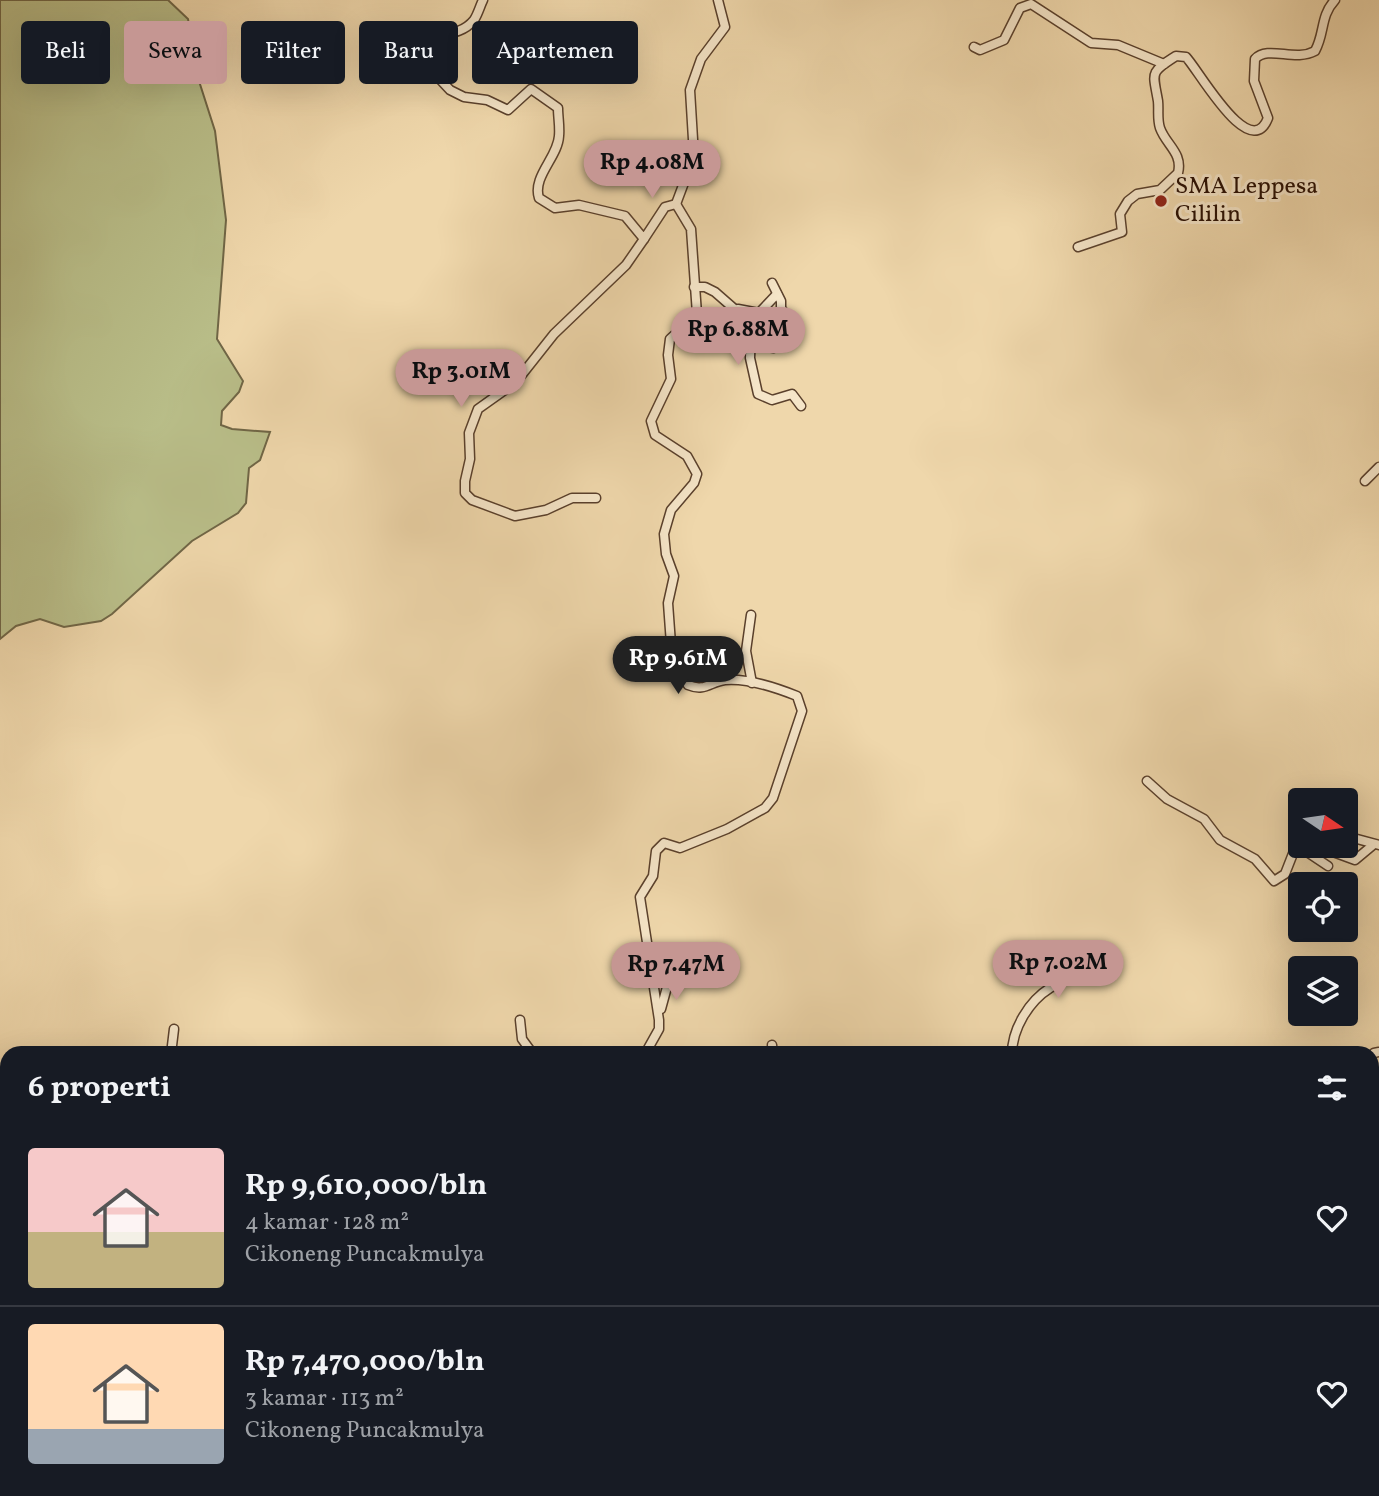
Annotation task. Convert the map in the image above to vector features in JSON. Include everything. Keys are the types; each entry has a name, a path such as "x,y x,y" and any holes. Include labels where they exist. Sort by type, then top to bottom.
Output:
{"street":[{"path":"483,0 475,19 465,28 447,37 436,35 416,43 411,53 415,65 435,74 456,94 487,100 506,110 512,108 531,89 555,105 559,138 542,177 538,196 552,207 579,205 625,216 643,238"},
{"path":"676,204 694,156 690,90 702,59 725,27 718,0"},
{"path":"1078,247 1122,232 1119,218 1128,201 1137,194 1160,190 1178,173 1175,151 1161,131 1158,120 1153,75 1164,64 1179,55 1186,57 1230,116 1244,129 1254,130 1263,126 1268,118 1254,81 1255,59 1266,53 1293,57 1315,51 1320,42 1324,15 1335,0"},
{"path":"974,47 980,50 1004,40 1020,8 1031,4 1091,43 1118,45 1164,64"},
{"path":"596,498 572,498 546,510 515,516 472,500 465,486 470,459 469,433 478,409 516,382 554,334 619,272 665,207 676,204"},
{"path":"659,1029 656,992 640,897 653,876 656,850 664,843 683,847 727,829 765,808 773,798 802,711 797,696 752,683 724,680 701,689 685,683 677,668 671,644 667,603 674,576 666,554 664,534 671,510 694,482 697,474 687,456 654,435 651,418 671,379 667,355 670,340 697,314 691,229 676,204"},
{"path":"772,283 782,301 780,308 796,331 774,348 763,349 759,313 777,294"},
{"path":"694,288 705,287 738,309 759,313"},
{"path":"738,309 751,330 750,358 758,394 772,400 792,394 801,406"},
{"path":"1365,481 1379,467"},
{"path":"751,615 746,651 752,683"},
{"path":"685,683 689,670"},
{"path":"1147,781 1163,796 1204,819 1220,840 1255,859 1269,879 1279,880 1285,874 1291,858"},
{"path":"1358,840 1376,845"},
{"path":"1358,858 1376,845"},
{"path":"1318,858 1328,866"},
{"path":"1013,1046 1017,1027 1041,995 1080,973 1088,958"},
{"path":"649,1046 659,1029 662,1002 673,965"},
{"path":"520,1020 522,1039 527,1046"},
{"path":"172,1046 174,1029"}],"green space":[{"path":"0,0 168,0 188,21 124,21 124,84 200,84 215,131 226,220 217,339 243,381 239,392 222,411 221,425 232,429 270,432 260,460 249,468 246,503 238,513 192,541 112,614 101,621 64,627 40,619 16,626 0,639"}],"place":[{"name":"SMA Leppesa Cililin","path":"1161,201"}]}
